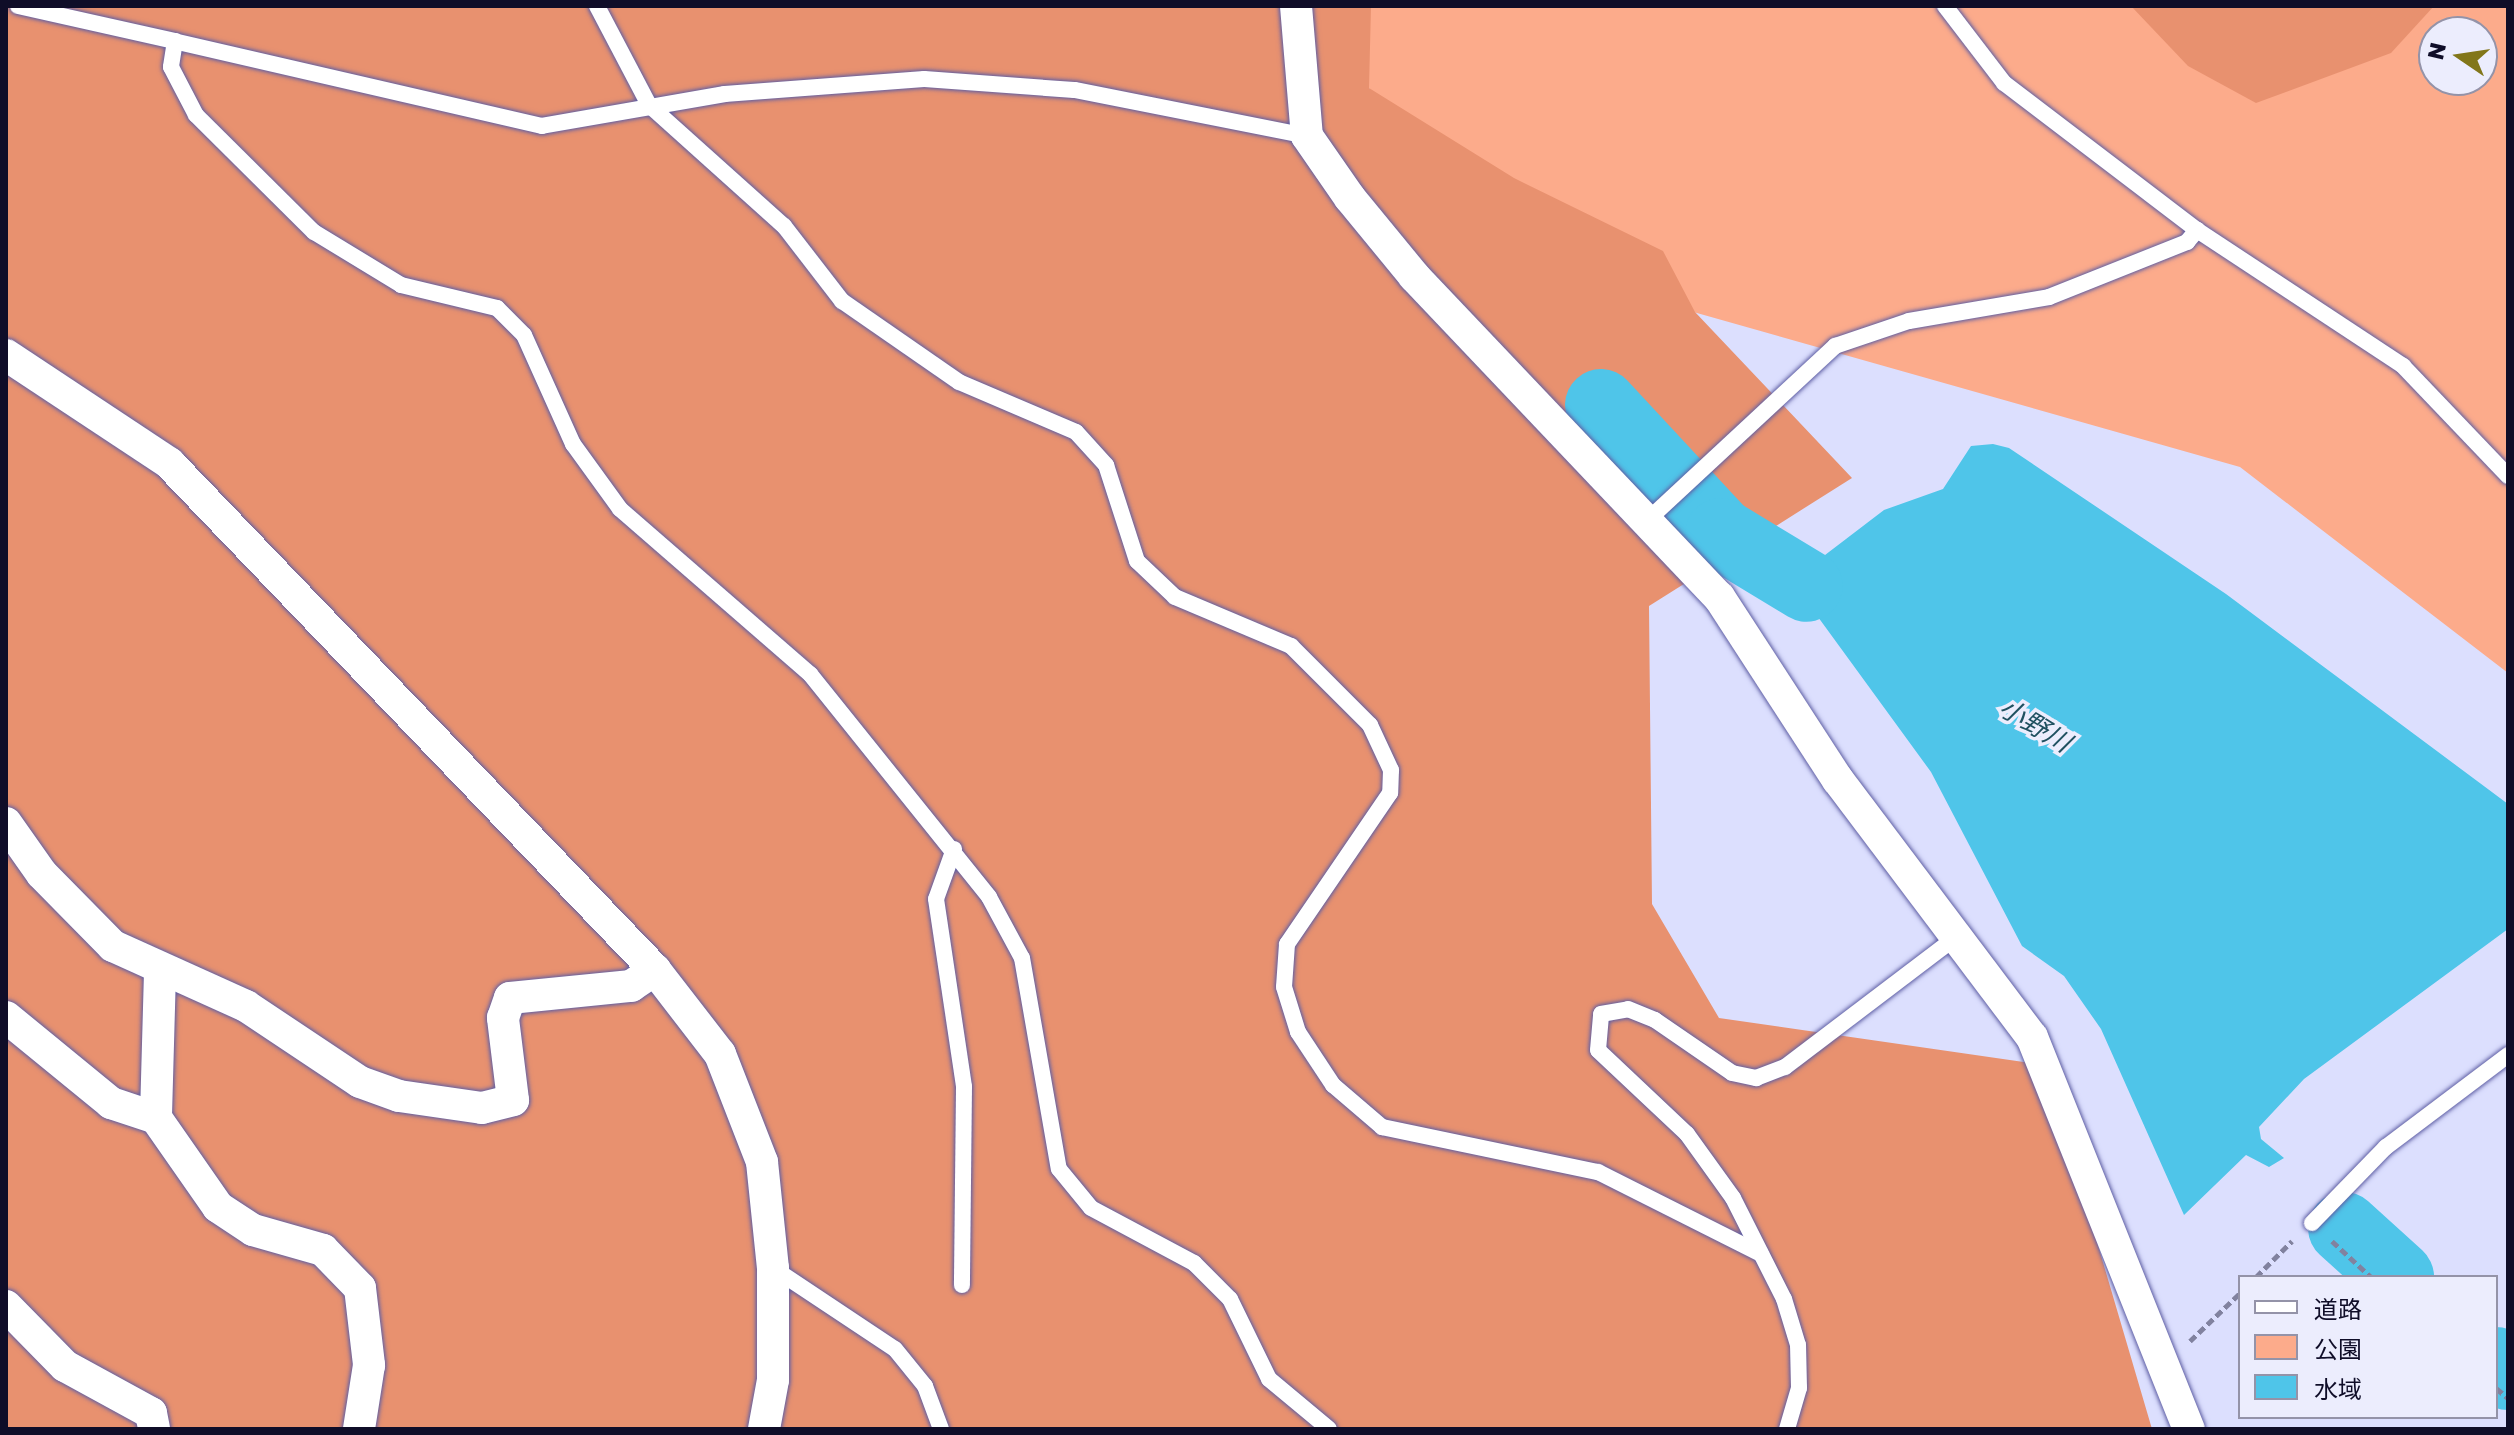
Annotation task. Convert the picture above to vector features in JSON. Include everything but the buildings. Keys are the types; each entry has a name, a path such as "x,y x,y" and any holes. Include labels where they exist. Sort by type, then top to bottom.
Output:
{"street":[{"path":"1296,6 1307,136 1414,276 1650,518 1719,597 1838,780 2032,1037 2189,1429"},
{"path":"6,355 169,463 655,970 720,1054 762,1162 773,1268 773,1380 764,1429"},
{"path":"6,823 42,874 113,946 160,972 246,1006 360,1082 399,1096 482,1108 513,1100 503,1018 510,998 631,986 655,970"},
{"path":"160,972 156,1118 218,1207 253,1230 323,1250 360,1288 369,1365 359,1429"},
{"path":"6,1017 111,1103 156,1118"},
{"path":"6,1306 65,1366 151,1413 154,1429"}],"lane":[{"path":"18,6 542,126 649,105 924,79 1074,90 1307,136"},
{"path":"597,6 649,105 784,226 842,301 907,351 1076,432 1106,465 1137,561 1175,597 1291,646 1370,725 1391,770 1390,793 1287,944 1284,987 1298,1032 1333,1085 1382,1127 1598,1172 1761,1254"},
{"path":"1945,6 2004,83 2197,230 2403,366 2508,476"},
{"path":"175,41 171,67 196,115 314,232 401,285 497,308 524,335 573,444 620,509 810,674 954,849 1022,958 1059,1169 1091,1208 1194,1263 1230,1299 1269,1379 1329,1429"},
{"path":"1650,518 1835,346 1909,321 2049,297 2187,242 2197,230"},
{"path":"954,849 936,899 964,1087 962,1285"},
{"path":"1787,1429 1799,1388 1798,1345 1761,1254 1687,1134 1598,1050 1601,1014 1628,1009 1732,1073 1756,1078 1785,1067 1955,938"},
{"path":"2312,1223 2386,1147 2508,1055"},
{"path":"773,1268 895,1349 925,1386 941,1429"}],"path":[{"path":"2160,1355 2192,1340 2238,1295"}],"green space":[{"path":"1369,6 2508,6 2508,673 2240,467 1552,272 1369,88"}],"shaded area":[{"path":"6,6 1371,6 1369,88 1514,178 1663,251 1695,312 1852,478 1649,606 1652,904 1719,1018 2045,1065 2152,1429 6,1429"},
{"path":"2131,6 2434,6 2425,16 2418,16 2418,23 2391,53 2256,103 2188,66"}],"water":[{"path":"1993,444 2009,448 2226,594 2508,804 2508,929 2304,1079 2259,1127 2261,1139 2284,1158 2269,1167 2246,1155 2184,1215 2101,1029 2064,976 2022,946 1931,772 1802,595 1716,543 1725,527 1788,565 1808,568 1884,510 1943,489 1971,446"}],"waterway":[{"name":"小野川","path":"1601,405 1721,534 1807,586"},
{"name":"小野川","path":"2344,1228 2396,1275"},
{"name":"小野川","path":"2498,1365 2508,1374"}]}
